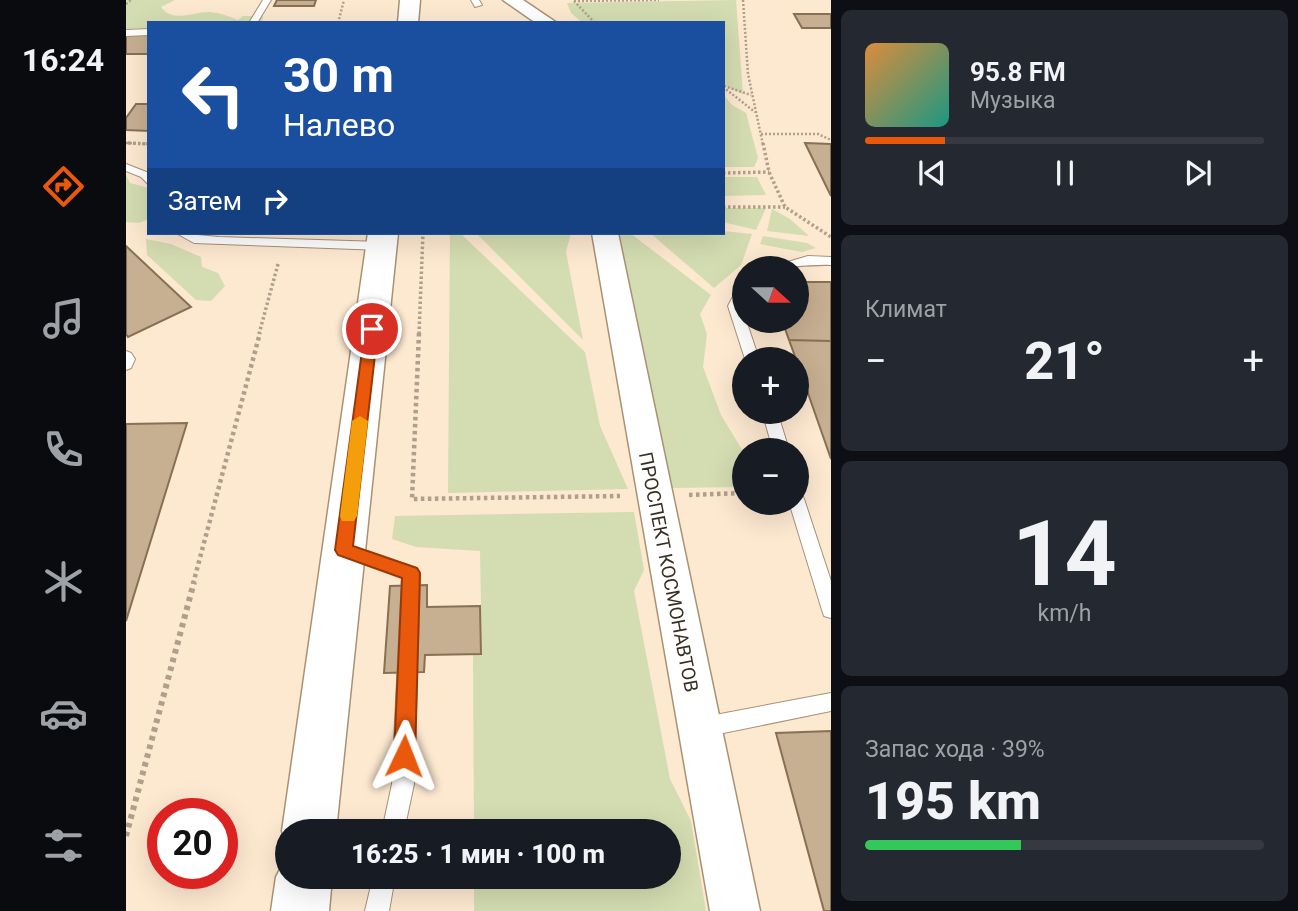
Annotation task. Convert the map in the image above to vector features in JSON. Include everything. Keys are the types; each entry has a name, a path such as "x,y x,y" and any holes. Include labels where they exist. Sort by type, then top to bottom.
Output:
{"main road":[{"path":"408,21 410,0"},
{"path":"310,819 383,239"},
{"path":"300,911 303,889"}],"street":[{"path":"511,0 545,21"},
{"name":"ПРОСПЕКТ КОСМОНАВТОВ","path":"605,235 736,911"}],"lane":[{"path":"254,21 267,0"},
{"path":"126,33 147,32"},
{"path":"126,167 145,175 147,178"},
{"path":"186,235 194,239 219,241 383,239"},
{"path":"809,260 831,261"},
{"path":"126,356 126,365"},
{"path":"801,515 831,610"},
{"path":"344,550 411,573 403,784 396,819"},
{"path":"699,729 831,702"},
{"path":"377,911 382,889"}],"path":[{"path":"126,4 131,0"},
{"path":"339,21 344,0"},
{"path":"574,0 659,0"},
{"path":"574,0 593,21"},
{"path":"743,0 751,95 769,172 785,207 831,237"},
{"path":"725,87 751,95"},
{"path":"725,88 756,113"},
{"path":"761,134 818,134 831,139"},
{"path":"126,143 147,144"},
{"path":"725,173 769,172"},
{"path":"725,207 785,207"},
{"path":"423,235 412,499 732,493"},
{"path":"126,836 284,242"}],"green space":[{"path":"126,0 175,0 161,7 171,15 178,16 210,12 238,20 243,16 263,16 262,21 147,21 147,28 126,29"},
{"path":"736,0 743,94 725,86 725,21 581,21 571,13 567,3"},
{"path":"725,96 732,105 746,113 758,158 754,167 725,167"},
{"path":"126,175 130,183 147,187 147,220 139,223 126,222"},
{"path":"725,177 757,177 766,195 725,196"},
{"path":"725,208 766,208 756,230 725,222"},
{"path":"772,209 790,219 809,236 767,231"},
{"path":"725,231 752,234 744,256 732,256 732,273 714,288 652,235 725,235"},
{"path":"450,235 462,235 585,352 600,426 628,489 448,493"},
{"path":"478,235 570,235 566,252 583,340"},
{"path":"612,235 633,235 711,295 700,314 707,334 703,367 721,415 735,438 732,438 732,487 668,488"},
{"path":"763,236 807,243 816,248 802,252 760,244"},
{"path":"146,239 171,244 201,257 202,267 218,273 225,286 211,301 196,300 147,255"},
{"path":"634,512 644,570 634,591 670,779 691,821 706,911 474,911 474,889 681,889 681,819 474,819 473,655 482,655 480,551 416,547 392,539 395,516"}],"building":[{"path":"277,0 316,0 314,6 274,6"},
{"path":"794,14 831,14 831,28 802,28"},
{"path":"126,35 147,35 147,54 126,54"},
{"path":"136,104 147,104 147,131 126,130 126,118"},
{"path":"805,143 831,144 831,196"},
{"path":"126,246 191,307 128,337 126,334"},
{"path":"809,282 831,282 831,341 789,340 787,333 809,333"},
{"path":"789,340 831,341 831,459 809,396 809,347 792,347"},
{"path":"187,423 126,621 126,424"},
{"path":"427,585 427,607 480,606 481,654 425,655 424,672 384,673 390,586"},
{"path":"831,731 831,911 824,911 776,733"}],"slow traffic":[{"path":"348,516 360,421"}],"route":[{"path":"372,329 344,550 411,573 404,756"}]}
